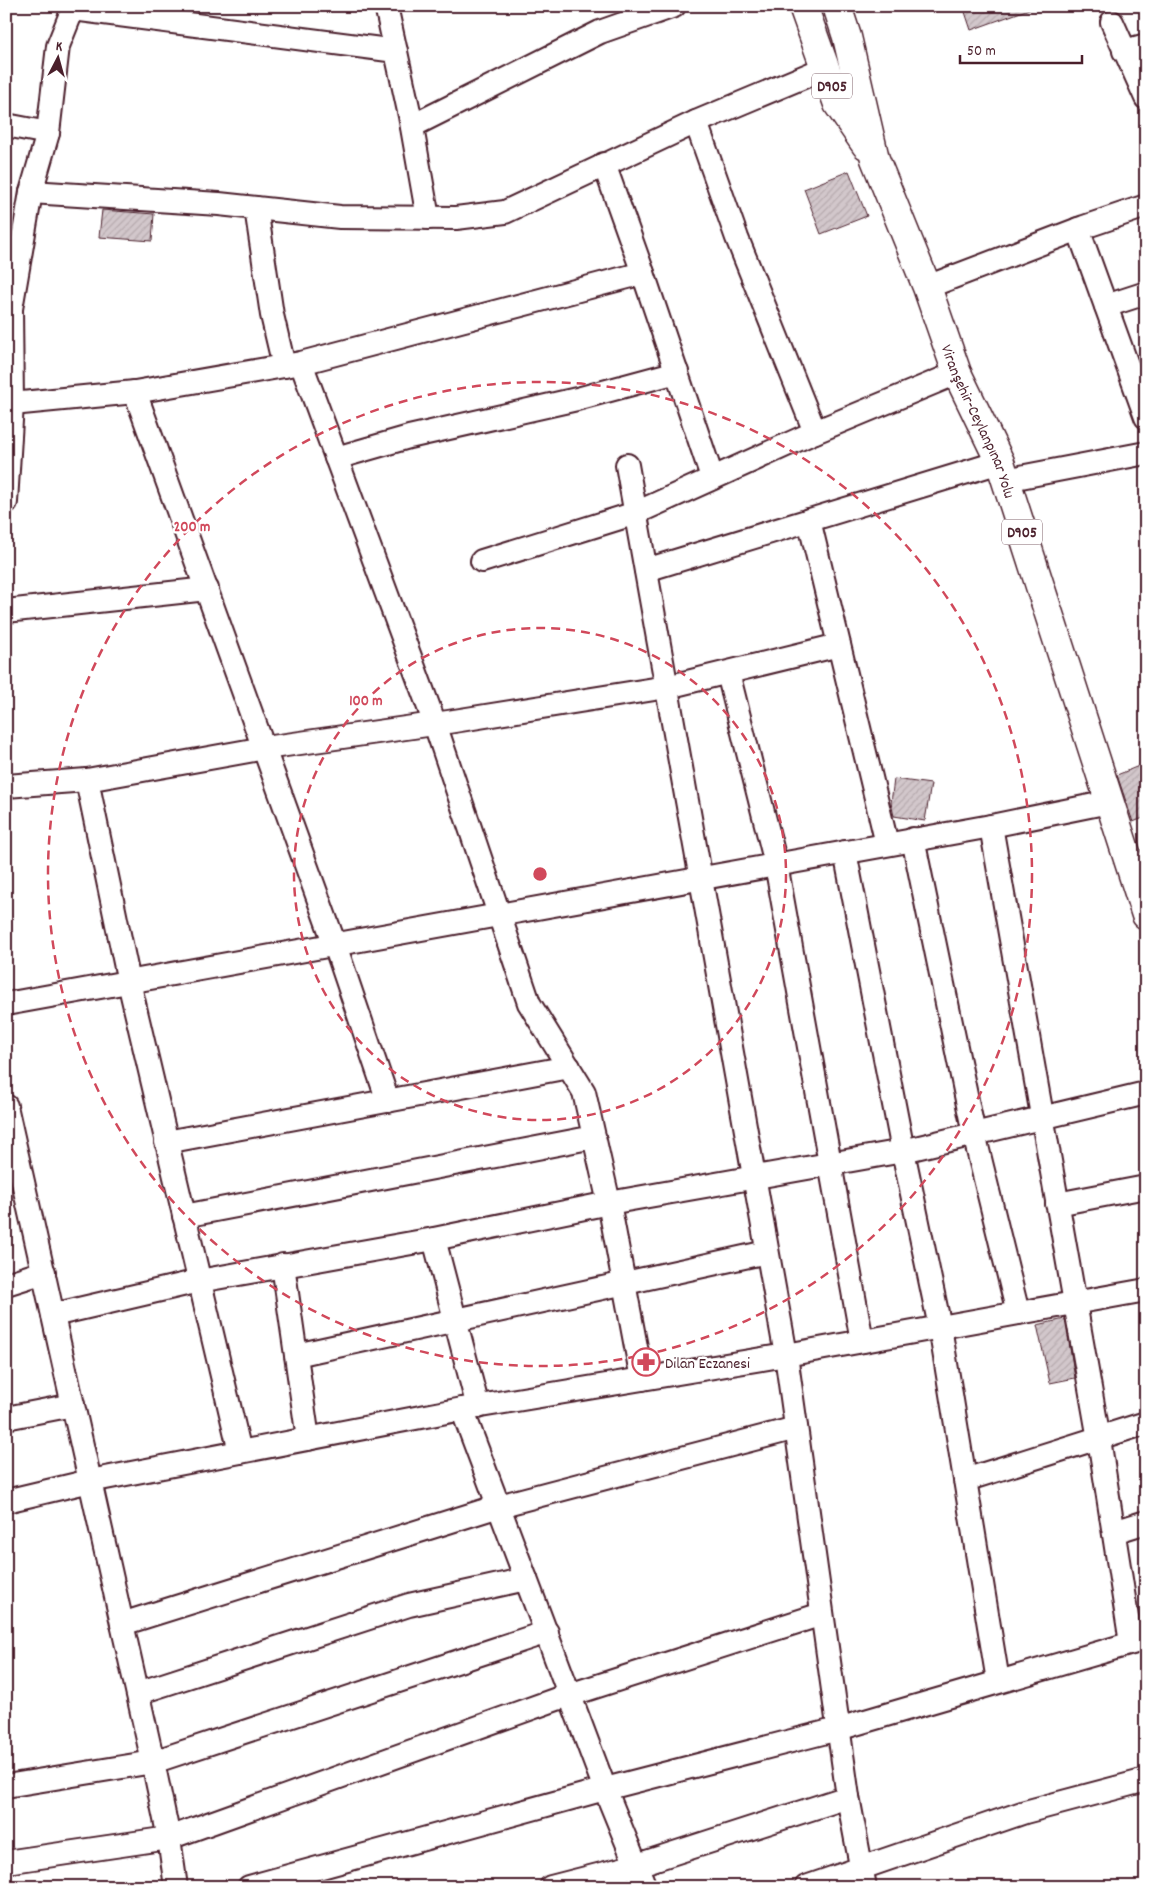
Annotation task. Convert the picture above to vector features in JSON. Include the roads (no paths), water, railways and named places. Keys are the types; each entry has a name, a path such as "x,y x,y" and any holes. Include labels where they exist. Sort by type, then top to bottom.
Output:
{"main road":[{"name":"Viranşehir-Ceylanpınar Yolu","path":"803,6 838,104 875,159"},
{"name":"Viranşehir-Ceylanpınar Yolu","path":"836,6 847,37 875,159 927,287 957,373 1003,471 1146,915"}],"street":[{"path":"386,6 412,126 428,218"},
{"path":"412,126 600,32 674,6"},
{"path":"6,502 8,429 12,404 12,309 32,192 48,134 58,46 74,8 396,51"},
{"path":"1112,22 1135,48 1146,98"},
{"path":"32,192 256,208 340,217 456,218 505,212 696,122 825,68"},
{"path":"696,122 737,238 815,432"},
{"path":"6,125 48,134"},
{"path":"604,164 712,477"},
{"path":"927,287 1078,229 1146,206"},
{"path":"256,208 272,315 292,364 336,458 435,724 529,1003 584,1092 609,1203 642,1379"},
{"path":"1078,229 1106,306 1140,385 1146,417"},
{"path":"12,404 135,392 292,364 643,273"},
{"path":"1106,306 1146,293"},
{"path":"336,458 410,437 577,399 677,372"},
{"path":"482,561 636,512 815,432 957,373"},
{"path":"135,392 265,748 388,1101"},
{"path":"646,570 809,520 1003,471 1146,453"},
{"path":"627,465 786,1355 848,1797 863,1878"},
{"path":"809,520 887,844"},
{"path":"6,611 207,589"},
{"path":"6,786 86,780 265,748 435,724 667,687 839,645"},
{"path":"728,673 776,864 862,1341"},
{"path":"86,780 128,982 240,1452"},
{"path":"6,1004 701,879 990,826 1109,802"},
{"path":"249,1887 605,1789 838,1729 1139,1641 1114,1532 990,826"},
{"path":"913,839 974,1134 1018,1313"},
{"path":"845,852 903,1151 940,1327 998,1681"},
{"path":"166,1142 569,1067"},
{"path":"53,1315 199,1281 434,1239 609,1203 903,1151 1146,1093"},
{"path":"6,1106 138,1693 169,1838 176,1887"},
{"path":"184,1216 594,1137"},
{"path":"1057,1204 1146,1187"},
{"path":"434,1239 455,1319 470,1408 499,1506 605,1789 645,1887"},
{"path":"296,1356 455,1319 767,1252"},
{"path":"282,1265 308,1439"},
{"path":"6,1284 44,1272"},
{"path":"6,1501 90,1481 470,1408 786,1355 1146,1290"},
{"path":"6,1418 73,1405"},
{"path":"965,1480 1146,1423"},
{"path":"122,1624 499,1506 796,1428"},
{"path":"1114,1532 1146,1522"},
{"path":"138,1693 409,1604 526,1578"},
{"path":"6,1862 169,1838 570,1695 822,1614"},
{"path":"6,1786 153,1762 547,1632"},
{"path":"806,1887 863,1878 1025,1812 1146,1780"},
{"path":"551,1887 637,1865 848,1797"}],"place":[{"name":"Dilan Eczanesi","path":"646,1362"}]}
